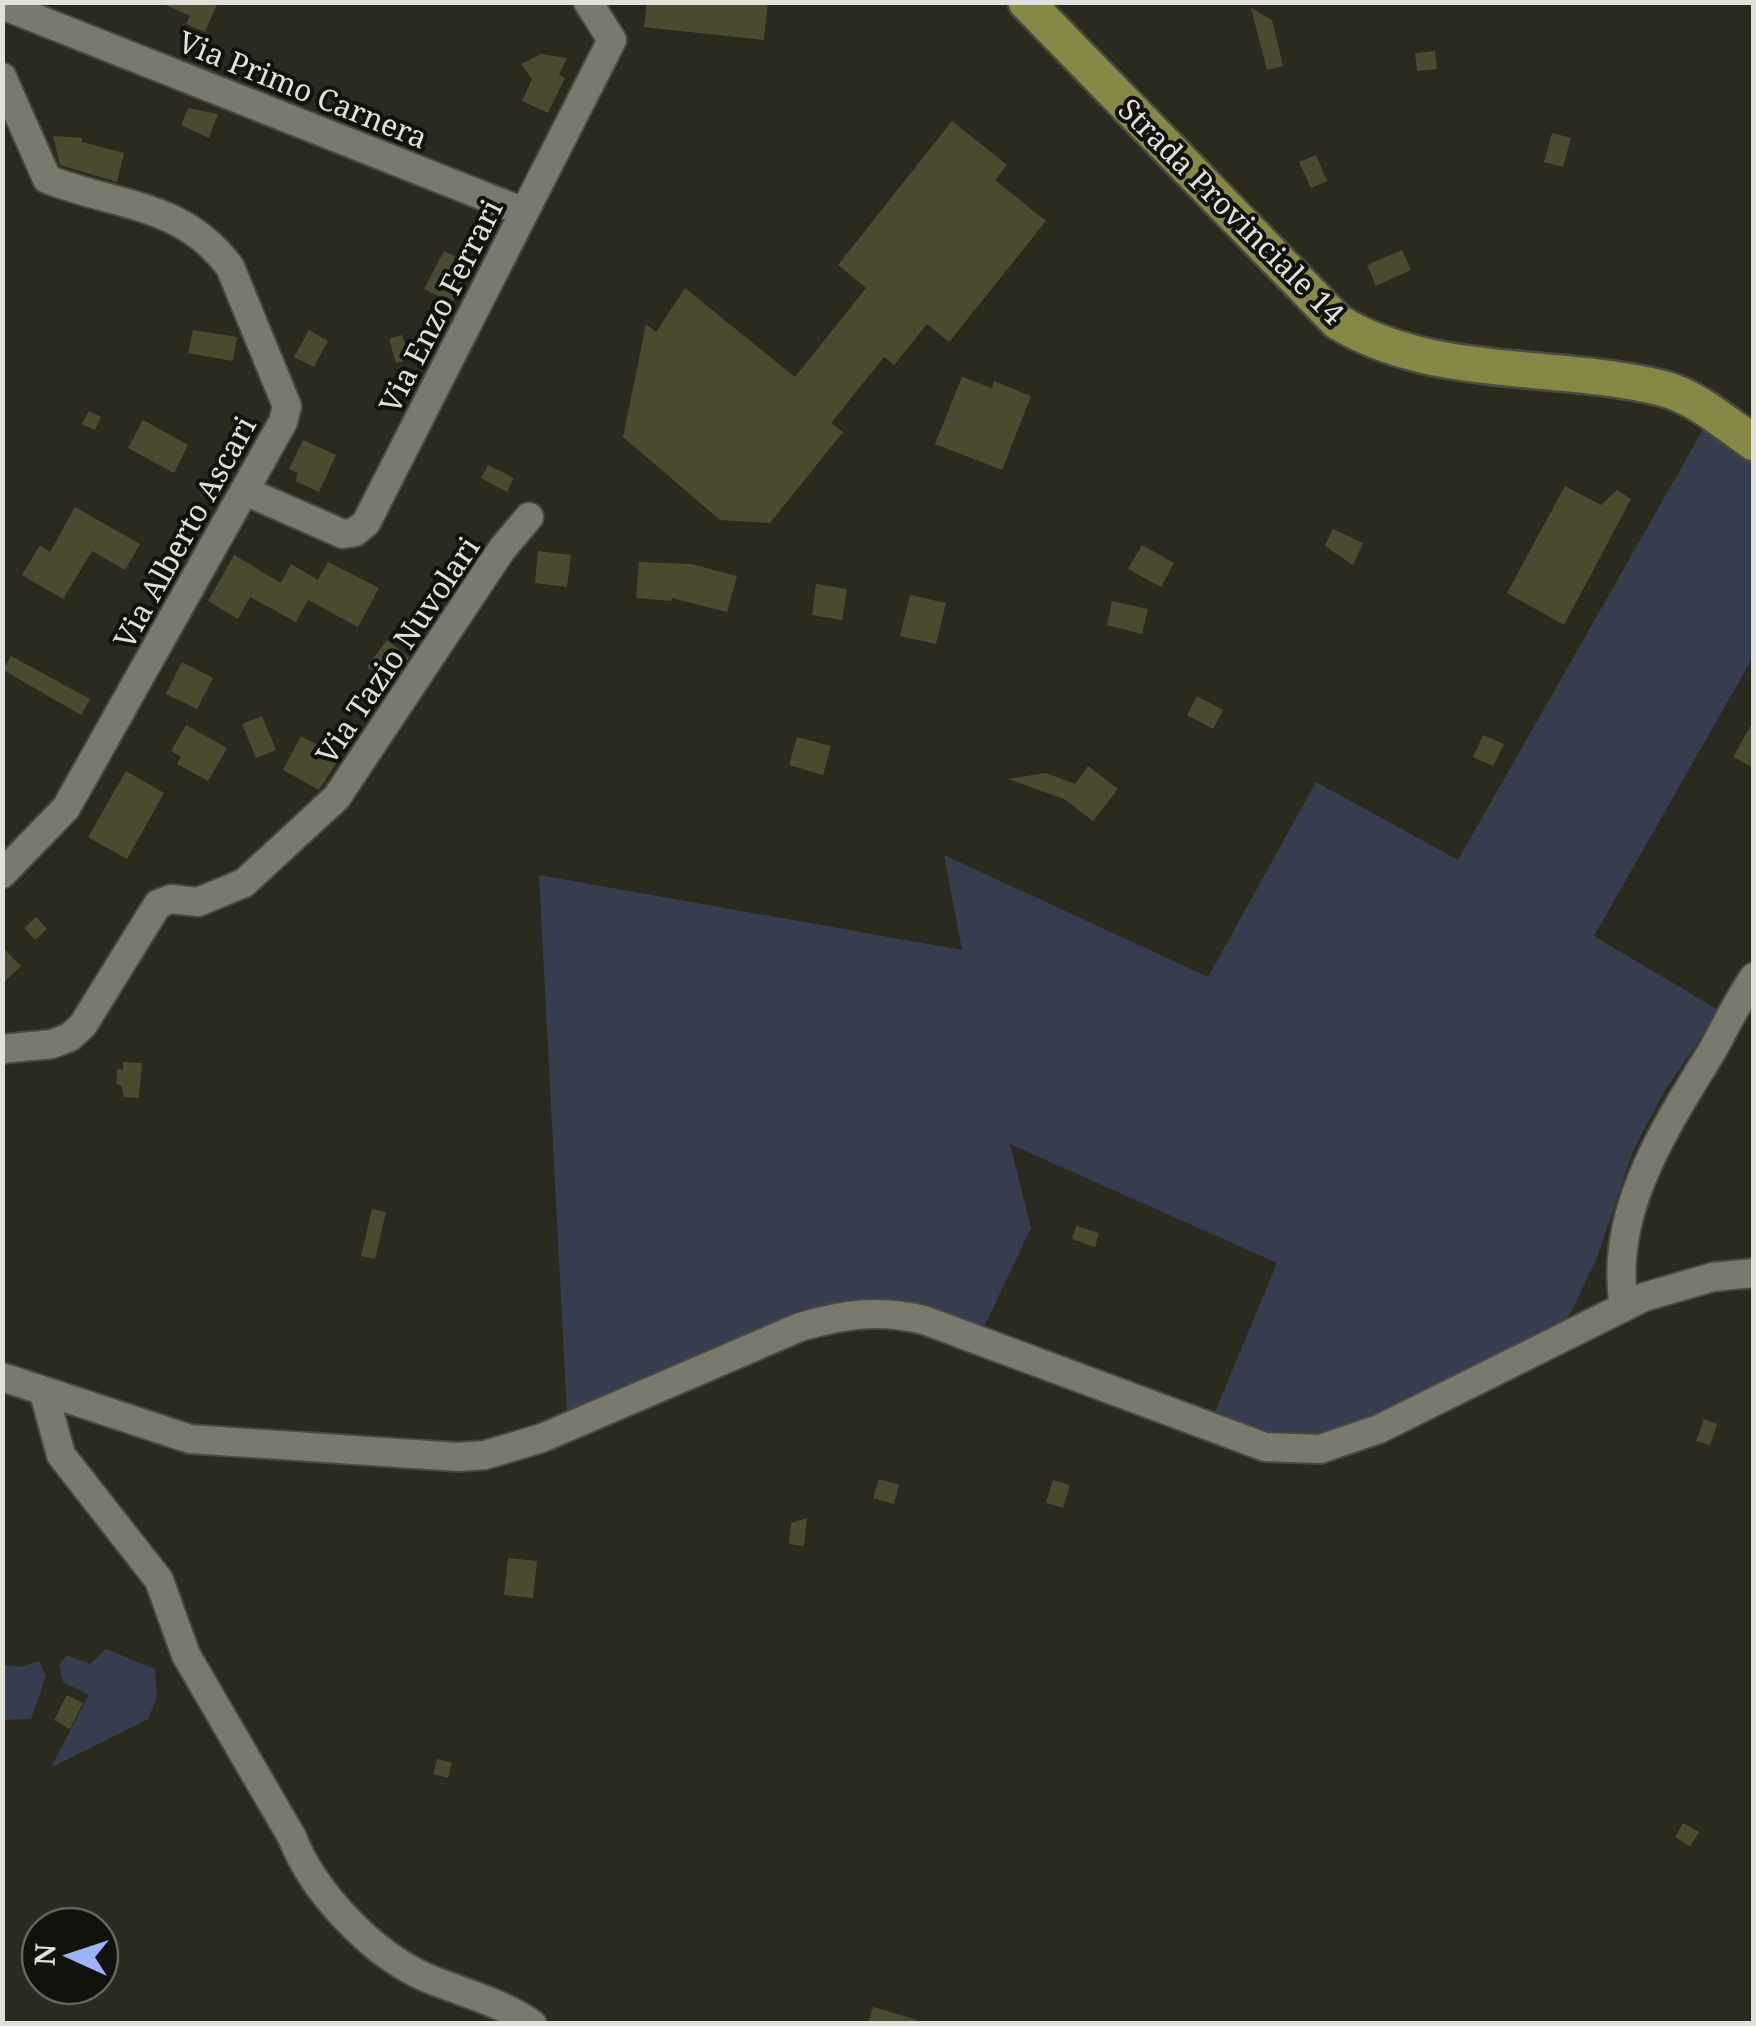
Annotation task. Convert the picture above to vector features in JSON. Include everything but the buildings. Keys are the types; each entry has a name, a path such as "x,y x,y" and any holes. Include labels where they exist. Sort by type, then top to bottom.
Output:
{"main road":[{"name":"Strada Provinciale 14","path":"1026,2 1317,304 1362,336 1426,356 1662,388 1754,442"}],"street":[{"name":"Via Enzo Ferrari","path":"245,490 343,534 355,532 366,523 612,40 588,2"},
{"name":"Via Primo Carnera","path":"2,5 524,212"},
{"name":"Via Alberto Ascari","path":"2,78 47,179 138,202 182,224 219,252 230,267 287,406 245,490 66,808 2,874"},
{"name":"Via Tazio Nuvolari","path":"2,1049 70,1037 83,1025 158,904 213,898 244,883 337,797 502,549 529,517"},
{"path":"1624,1308 1619,1278 1624,1236 1649,1159 1754,977"},
{"path":"2,1378 160,1432 206,1442 458,1457 485,1454 542,1438 800,1327 836,1316 890,1312 924,1320 1228,1436 1295,1452 1349,1442 1379,1429 1680,1284 1754,1274"},
{"path":"44,1393 61,1455 159,1580 186,1654 292,1837 302,1864 387,1956 428,1978 511,2009 532,2024"}],"shaded area":[{"path":"1705,426 1753,458 1753,657 1594,936 1720,1011 1665,1090 1633,1151 1597,1258 1569,1316 1355,1430 1287,1441 1212,1419 1277,1263 1010,1144 1031,1228 984,1327 888,1302 828,1304 567,1414 539,875 962,950 944,855 1208,977 1316,782 1458,860"},
{"path":"106,1649 155,1669 157,1697 148,1719 51,1767 89,1695 63,1682 59,1665 67,1655 90,1664"},
{"path":"39,1661 46,1676 31,1719 3,1720 3,1665 20,1667"}]}
